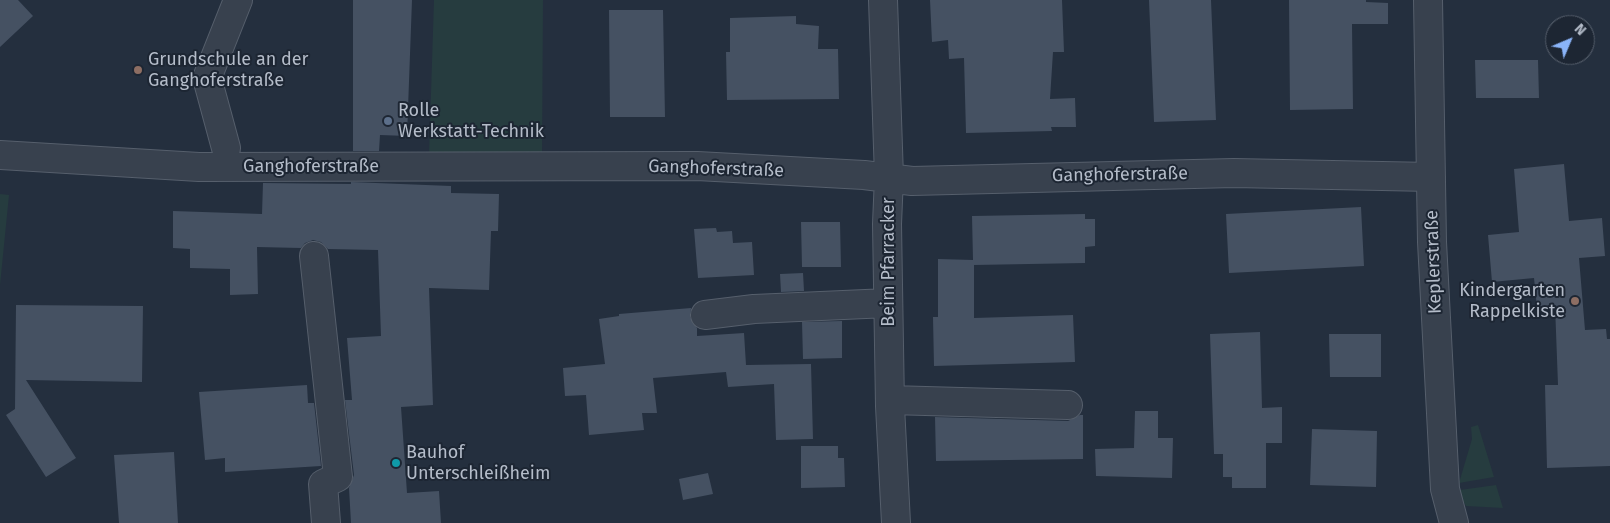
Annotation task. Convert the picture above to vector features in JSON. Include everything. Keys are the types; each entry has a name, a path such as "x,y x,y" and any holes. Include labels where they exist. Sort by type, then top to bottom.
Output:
{"street":[{"path":"226,148 207,78 238,0"},
{"name":"Beim Pfarracker","path":"883,0 889,177 888,303 890,400 896,523"},
{"name":"Keplerstraße","path":"1428,0 1431,177 1445,489 1454,523"},
{"name":"Ganghoferstraße","path":"0,155 199,167 696,166 889,177 912,181 1251,173 1431,177"},
{"path":"314,256 338,477 323,484 326,523"},
{"path":"706,315 754,309 888,303"},
{"path":"890,400 1068,405"}],"green space":[{"path":"434,0 543,0 542,159 429,155"},
{"path":"0,194 9,195 0,285"},
{"path":"1478,425 1494,477 1459,483 1472,439 1471,427"},
{"path":"1496,485 1503,508 1466,506 1461,497 1460,490"}],"building":[{"path":"0,0 18,0 33,16 0,47"},
{"path":"353,0 412,0 407,136 380,135 379,151 353,151"},
{"path":"930,0 1062,0 1064,52 1053,52 1050,99 1075,98 1076,127 1051,127 1052,131 966,133 964,58 949,59 948,40 932,42"},
{"path":"1149,0 1211,0 1216,120 1154,122"},
{"path":"1289,0 1366,0 1366,2 1388,3 1388,24 1352,24 1353,109 1290,110"},
{"path":"609,10 663,10 665,117 610,117"},
{"path":"796,16 796,24 819,26 818,49 838,49 839,99 727,100 726,52 730,52 730,18"},
{"path":"1475,60 1538,60 1539,98 1476,98"},
{"path":"1564,164 1569,221 1602,218 1605,256 1579,258 1585,330 1606,329 1607,339 1610,339 1610,466 1547,468 1545,385 1558,385 1555,305 1537,307 1534,278 1492,282 1488,235 1519,232 1514,169"},
{"path":"351,182 451,186 451,193 499,194 498,231 491,231 489,290 429,288 433,405 401,407 407,493 439,491 441,523 351,523 349,488 354,475 345,400 352,400 347,338 381,336 378,250 328,249 321,242 313,240 305,243 301,248 257,247 258,294 230,295 230,269 190,268 190,249 173,248 173,211 262,214 263,183 351,184"},
{"path":"1361,207 1364,266 1229,273 1226,214"},
{"path":"1085,214 1085,219 1095,219 1095,246 1085,247 1085,263 974,265 974,318 1073,315 1075,362 934,366 933,317 938,317 938,259 973,260 972,216"},
{"path":"801,222 840,222 841,267 802,267"},
{"path":"716,228 717,232 732,231 733,243 752,242 754,275 698,278 694,229"},
{"path":"803,273 804,291 781,292 780,274"},
{"path":"16,305 143,306 142,382 26,380 76,458 46,477 6,415 15,409"},
{"path":"691,308 690,317 697,328 697,336 744,333 746,365 811,364 813,439 776,440 774,384 728,387 726,372 653,378 657,413 642,413 644,430 589,435 586,395 565,396 563,368 605,364 599,319 619,316 619,314"},
{"path":"842,321 842,358 803,359 802,322"},
{"path":"1260,332 1262,408 1282,407 1282,443 1266,443 1266,488 1232,488 1232,477 1223,477 1223,454 1214,454 1210,334"},
{"path":"1329,334 1381,334 1381,377 1330,377"},
{"path":"307,385 308,403 314,403 321,466 225,472 225,458 205,460 199,392"},
{"path":"1135,411 1158,411 1158,438 1173,438 1172,478 1096,476 1095,449 1134,448"},
{"path":"1083,415 1083,459 936,461 935,417 1068,421"},
{"path":"1312,429 1377,431 1376,487 1310,485"},
{"path":"801,446 838,446 838,458 844,458 845,487 801,488"},
{"path":"174,452 178,523 119,523 114,455"},
{"path":"708,473 713,494 683,500 679,479"}],"place":[{"name":"Grundschule an der Ganghoferstraße","path":"138,70"},
{"name":"Rolle Werkstatt-Technik","path":"388,121"},
{"name":"Kindergarten Rappelkiste","path":"1575,301"},
{"name":"Bauhof Unterschleißheim","path":"396,463"}]}
